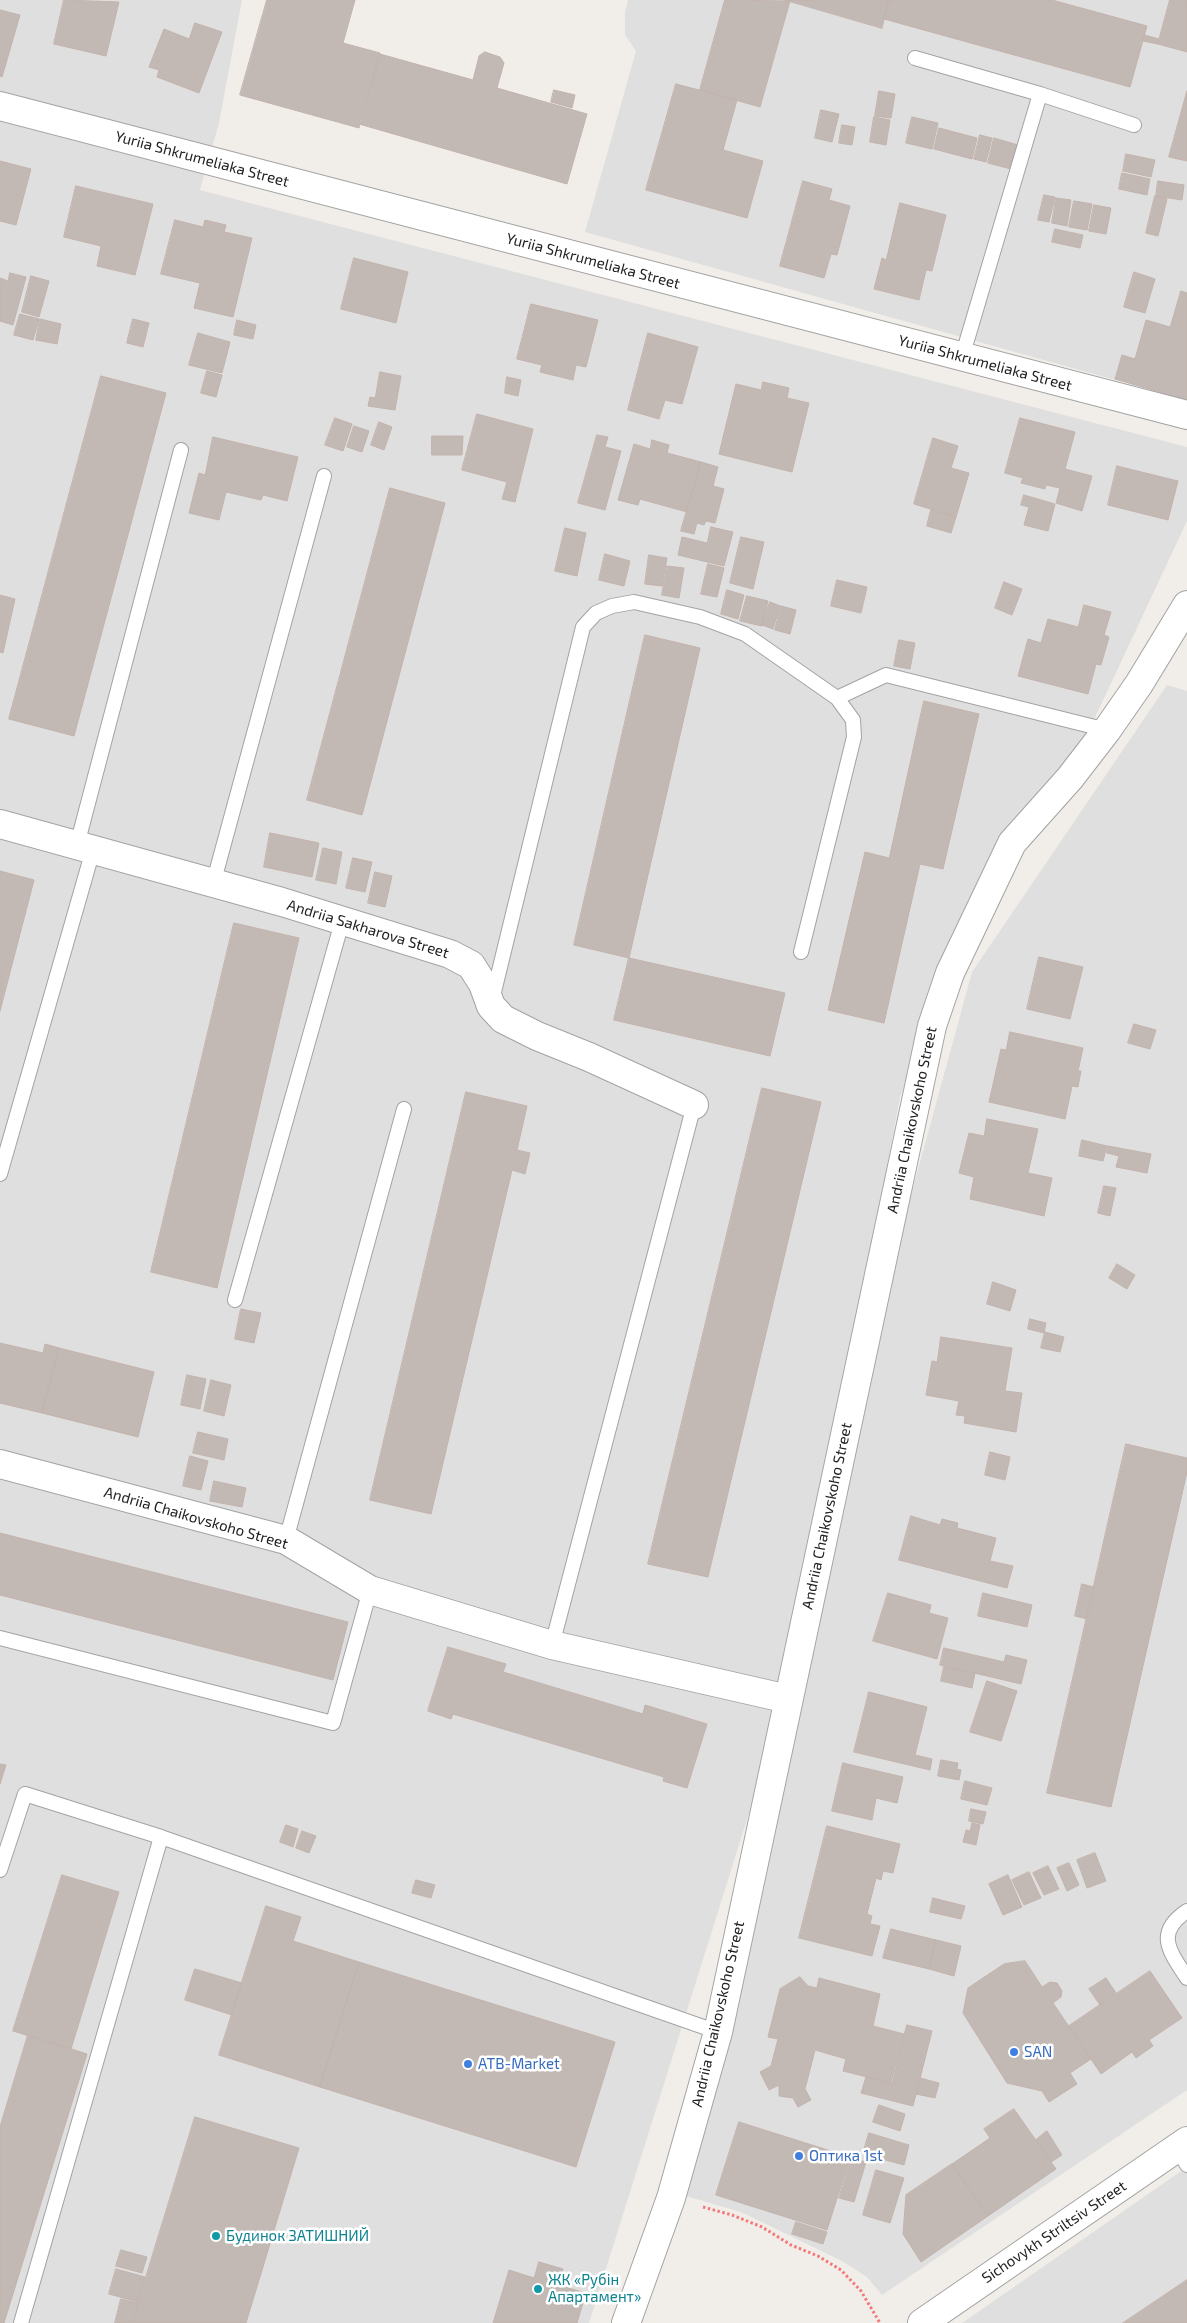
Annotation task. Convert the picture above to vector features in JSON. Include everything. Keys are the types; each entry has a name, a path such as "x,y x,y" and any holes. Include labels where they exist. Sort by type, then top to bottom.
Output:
{"street":[{"name":"Yuriia Shkrumeliaka Street","path":"0,106 1187,415"},
{"name":"Andriia Chaikovskoho Street","path":"626,2323 671,2198 718,2032 932,1026 950,973 1012,842 1070,778 1107,730 1139,684 1187,605"},
{"name":"Andriia Sakharova Street","path":"0,824 282,902 450,954 471,965 483,984 491,1006 502,1019 694,1105"},
{"name":"Andriia Chaikovskoho Street","path":"0,1464 286,1540 370,1590 552,1645 788,1699"},
{"name":"Sichovykh Striltsiv Street","path":"922,2323 1184,2151"}],"lane":[{"path":"915,58 1040,94 1134,125"},
{"path":"962,357 1040,94"},
{"path":"0,1174 85,847 181,450"},
{"path":"214,884 324,476"},
{"path":"491,1006 583,627 596,613 612,606 634,602 700,617 745,634 837,698 853,720 855,729 801,952"},
{"path":"837,698 886,675 1107,730"},
{"path":"235,1300 342,922"},
{"path":"552,1645 694,1105"},
{"path":"286,1540 404,1109"},
{"path":"0,1638 333,1722 370,1590"},
{"path":"0,1870 25,1794 161,1837 718,2032"},
{"path":"21,2323 161,1837"},
{"path":"1187,1911 1170,1927 1167,1941 1171,1953 1187,1978"}],"path":[{"path":"671,2198 732,2215 762,2227 792,2245 818,2256 841,2270 860,2291 880,2323"}],"shaded area":[{"path":"0,0 242,0 219,123 200,190 1187,447 1187,521 1085,739 966,924 900,1097 796,1663 589,2323 0,2323"},
{"path":"628,0 1187,0 1187,400 585,232 636,51 625,35 625,12"},
{"path":"1167,685 1187,691 1187,2090 882,2295 867,2277 842,2261 741,2212 686,2196 905,1217 972,972"},
{"path":"1187,2167 1187,2323 962,2323"}],"building":[{"path":"64,0 119,2 106,56 54,44"},
{"path":"267,0 355,0 343,43 380,53 359,128 240,95"},
{"path":"725,0 790,1 760,107 700,90"},
{"path":"785,0 889,0 882,28"},
{"path":"889,0 1052,0 1147,26 1130,87 884,19"},
{"path":"1170,0 1187,0 1187,52 1158,44"},
{"path":"0,10 20,15 2,77 0,76"},
{"path":"195,23 222,32 199,93 157,77 159,70 149,67 164,29 189,39"},
{"path":"1144,35 1159,39 1158,44 1143,41"},
{"path":"485,52 500,57 504,63 497,88 587,114 567,184 359,124 380,54 473,80 479,56"},
{"path":"676,84 737,100 723,150 763,161 747,218 646,190"},
{"path":"554,90 575,95 572,108 551,102"},
{"path":"879,91 895,94 891,118 875,116"},
{"path":"1187,91 1187,161 1169,157"},
{"path":"821,110 839,114 832,142 815,138"},
{"path":"874,117 890,120 886,145 870,142"},
{"path":"912,117 938,123 932,149 906,143"},
{"path":"842,125 855,127 852,145 839,143"},
{"path":"939,128 977,138 972,159 934,149"},
{"path":"980,135 992,138 986,162 974,159"},
{"path":"994,138 1018,145 1011,169 988,163"},
{"path":"1126,154 1155,160 1151,177 1123,171"},
{"path":"0,161 31,169 16,225 0,221"},
{"path":"1122,173 1150,179 1147,195 1119,189"},
{"path":"803,181 832,189 829,200 850,206 837,255 831,254 824,278 780,266"},
{"path":"1158,181 1184,185 1182,200 1156,196"},
{"path":"76,186 153,204 135,275 97,266 101,246 64,237"},
{"path":"1044,195 1055,197 1049,222 1038,220"},
{"path":"1155,196 1167,199 1158,236 1146,233"},
{"path":"1056,198 1071,200 1067,226 1052,223"},
{"path":"1074,201 1092,204 1087,230 1069,227"},
{"path":"900,203 946,215 932,271 926,270 919,300 874,289 882,258 886,260"},
{"path":"1094,205 1111,208 1106,234 1089,231"},
{"path":"175,220 203,227 205,220 226,225 224,232 252,238 233,317 194,308 200,283 161,274"},
{"path":"1055,229 1083,235 1080,248 1052,242"},
{"path":"354,258 408,272 396,323 341,309"},
{"path":"1134,272 1155,279 1145,313 1124,307"},
{"path":"10,273 26,277 13,325 0,321 0,278 8,281"},
{"path":"31,276 49,281 39,317 22,312"},
{"path":"1181,291 1187,293 1187,400 1115,379 1122,355 1135,359 1146,320 1170,327"},
{"path":"531,304 598,320 586,367 576,365 573,380 540,372 542,365 517,359"},
{"path":"20,314 39,319 33,340 14,335"},
{"path":"40,319 61,324 57,344 36,340"},
{"path":"133,319 149,323 143,347 127,343"},
{"path":"237,320 256,325 253,339 234,335"},
{"path":"198,333 230,342 222,373 189,365"},
{"path":"648,333 698,347 682,404 665,400 659,419 628,410"},
{"path":"207,371 222,375 216,397 201,393"},
{"path":"380,372 401,376 395,410 368,406 370,397 375,398"},
{"path":"101,376 166,393 74,736 9,719"},
{"path":"507,377 521,380 518,396 505,393"},
{"path":"763,382 789,388 787,398 809,403 792,472 719,454 736,384 761,390"},
{"path":"477,414 533,429 515,502 502,499 507,482 462,470"},
{"path":"335,418 352,424 343,451 325,445"},
{"path":"1020,418 1075,432 1065,469 1092,476 1082,511 1056,503 1060,488 1046,485 1045,489 1021,483 1023,478 1005,473"},
{"path":"379,422 392,427 384,450 371,445"},
{"path":"354,426 369,431 362,452 347,447"},
{"path":"597,435 608,437 605,447 621,451 605,510 578,503"},
{"path":"432,436 463,436 462,455 432,455"},
{"path":"213,437 298,457 287,501 263,495 261,500 226,492 219,520 189,513 199,473 205,475"},
{"path":"933,438 958,446 951,468 969,473 956,517 914,504"},
{"path":"652,440 669,445 667,453 701,462 687,512 640,499 638,505 618,500 634,444 650,449"},
{"path":"701,462 718,467 713,486 724,489 715,523 706,521 704,525 697,523 694,534 681,531"},
{"path":"1117,466 1178,481 1168,520 1108,505"},
{"path":"390,488 445,503 362,815 307,800"},
{"path":"1024,495 1055,504 1048,531 1024,525 1029,507 1021,505"},
{"path":"931,510 956,517 951,533 927,526"},
{"path":"711,527 733,532 724,566 678,555 682,537 707,543"},
{"path":"565,528 586,533 577,576 555,571"},
{"path":"741,537 764,542 753,589 730,583"},
{"path":"605,554 630,561 624,586 599,580"},
{"path":"649,555 667,558 662,586 645,584"},
{"path":"708,564 724,568 717,597 701,594"},
{"path":"667,566 684,568 679,598 662,595"},
{"path":"837,580 867,587 861,613 831,606"},
{"path":"1004,582 1022,589 1012,615 995,608"},
{"path":"727,590 744,595 738,619 721,614"},
{"path":"0,595 15,599 3,653 0,652"},
{"path":"747,596 768,601 762,626 740,621"},
{"path":"770,602 780,606 773,629 762,625"},
{"path":"1084,605 1111,612 1104,635 1109,637 1101,665 1096,664 1088,694 1018,676 1028,639 1041,643 1048,619 1078,627"},
{"path":"781,606 796,610 790,634 775,630"},
{"path":"645,635 700,648 629,958 574,945"},
{"path":"899,640 915,643 910,669 894,666"},
{"path":"924,701 979,714 943,869 920,864 884,1023 828,1010 865,852 889,858"},
{"path":"270,833 319,843 312,877 264,867"},
{"path":"323,848 342,852 336,884 316,880"},
{"path":"353,858 372,862 365,892 346,888"},
{"path":"0,871 34,880 0,1011"},
{"path":"375,872 392,876 385,907 368,903"},
{"path":"234,923 299,938 217,1288 151,1272"},
{"path":"1039,957 1083,967 1070,1019 1027,1009"},
{"path":"629,958 785,993 770,1056 614,1020"},
{"path":"1134,1024 1156,1030 1150,1049 1128,1043"},
{"path":"1010,1032 1083,1048 1078,1071 1081,1071 1078,1087 1072,1086 1065,1119 989,1102 1001,1049 1006,1050"},
{"path":"762,1088 821,1102 708,1577 648,1564"},
{"path":"466,1092 527,1106 517,1150 530,1153 525,1174 512,1170 431,1514 370,1500"},
{"path":"987,1119 1038,1129 1028,1173 1052,1178 1044,1216 970,1199 974,1177 959,1173 969,1133 984,1136"},
{"path":"1082,1140 1107,1146 1103,1161 1079,1156"},
{"path":"1108,1146 1151,1154 1147,1173 1116,1167 1119,1156 1107,1153"},
{"path":"1104,1186 1116,1188 1110,1216 1098,1213"},
{"path":"1117,1264 1135,1275 1127,1289 1109,1278"},
{"path":"993,1282 1016,1290 1010,1311 987,1304"},
{"path":"241,1309 261,1313 254,1343 235,1339"},
{"path":"1030,1319 1046,1323 1044,1333 1028,1329"},
{"path":"1045,1332 1064,1337 1060,1352 1041,1348"},
{"path":"941,1337 1012,1348 1005,1391 1022,1393 1016,1432 964,1423 965,1416 956,1415 959,1401 926,1395 932,1361 937,1362"},
{"path":"0,1343 43,1353 45,1344 59,1348 42,1413 0,1403"},
{"path":"59,1348 154,1372 138,1437 42,1413"},
{"path":"187,1375 206,1379 200,1409 181,1405"},
{"path":"211,1380 231,1385 224,1416 204,1411"},
{"path":"198,1432 228,1439 224,1460 193,1453"},
{"path":"1126,1444 1187,1458 1187,1472 1111,1807 1047,1793"},
{"path":"990,1452 1010,1457 1005,1480 985,1475"},
{"path":"190,1456 208,1461 201,1490 183,1486"},
{"path":"214,1481 246,1488 242,1507 210,1501"},
{"path":"911,1516 940,1525 942,1519 958,1523 957,1528 996,1538 990,1561 1013,1566 1007,1588 899,1560"},
{"path":"0,1533 348,1622 333,1680 0,1595"},
{"path":"1082,1584 1094,1587 1087,1619 1075,1616"},
{"path":"888,1593 931,1605 929,1613 948,1618 937,1659 873,1641"},
{"path":"983,1593 1032,1605 1027,1627 978,1616"},
{"path":"448,1647 506,1664 503,1672 643,1714 645,1705 707,1724 687,1788 663,1781 664,1777 453,1714 451,1719 428,1711"},
{"path":"944,1648 1004,1662 1006,1655 1027,1660 1021,1684 940,1665"},
{"path":"944,1667 975,1673 972,1688 941,1681"},
{"path":"987,1681 1017,1691 1001,1741 970,1732"},
{"path":"869,1692 927,1707 915,1755 932,1759 930,1770 854,1752"},
{"path":"941,1760 958,1763 957,1769 961,1770 959,1780 938,1776"},
{"path":"843,1763 903,1777 897,1803 876,1798 872,1820 832,1811"},
{"path":"0,1764 6,1765 0,1784"},
{"path":"965,1781 992,1788 987,1805 961,1799"},
{"path":"971,1809 986,1812 983,1824 969,1821"},
{"path":"972,1823 980,1825 976,1845 963,1842 966,1830 970,1831"},
{"path":"286,1825 298,1829 293,1847 280,1842"},
{"path":"827,1826 900,1844 893,1873 883,1871 881,1880 876,1878 867,1914 872,1916 870,1924 880,1926 872,1956 799,1938"},
{"path":"302,1831 316,1836 309,1853 296,1848"},
{"path":"1095,1853 1106,1881 1087,1888 1077,1860"},
{"path":"1069,1863 1079,1885 1067,1891 1057,1868"},
{"path":"1048,1866 1059,1889 1044,1895 1033,1873"},
{"path":"1029,1872 1041,1898 1024,1905 1012,1880"},
{"path":"62,1875 119,1892 71,2049 13,2031"},
{"path":"1008,1875 1022,1907 1003,1915 989,1884"},
{"path":"416,1880 435,1885 431,1898 412,1893"},
{"path":"933,1898 965,1906 961,1919 930,1912"},
{"path":"266,1906 301,1917 293,1941 359,1962 320,2087 219,2055"},
{"path":"891,1929 936,1940 929,1969 883,1958"},
{"path":"936,1940 961,1946 954,1976 929,1969"},
{"path":"1025,1961 1042,1987 1050,1982 1057,1983 1062,1991 1061,1997 1053,2003 1091,2059 1070,2073 1077,2084 1049,2102 1042,2091 1007,2083 963,2013 968,1988 1004,1964"},
{"name":"ATB-Market","path":"359,1962 615,2042 576,2167 320,2087"},
{"path":"195,1969 242,1983 232,2015 185,2000"},
{"path":"1150,1971 1182,2018 1149,2040 1153,2046 1136,2058 1132,2052 1101,2074 1069,2026"},
{"path":"800,1977 808,1986 817,1988 819,1978 880,1994 873,2026 904,2034 891,2083 843,2071 846,2059 815,2050 805,2089 811,2100 798,2107 793,2098 779,2096 779,2085 769,2090 760,2072 771,2066 778,2039 768,2037 780,1989"},
{"path":"1106,1978 1116,1993 1100,2005 1089,1989"},
{"path":"907,2025 932,2031 913,2106 861,2093 866,2077 892,2084"},
{"path":"28,2035 87,2054 4,2323 0,2323 0,2127"},
{"path":"920,2078 939,2083 935,2098 916,2094"},
{"path":"879,2105 905,2114 900,2131 873,2122"},
{"path":"1014,2109 1056,2169 988,2216 952,2164 990,2138 984,2129"},
{"name":"Будинок ЗАТИШНИЙ","path":"195,2117 299,2148 246,2323 132,2323"},
{"path":"739,2122 850,2157 827,2230 716,2195"},
{"path":"1047,2131 1062,2155 1051,2162 1036,2140"},
{"path":"869,2133 909,2145 904,2165 863,2154"},
{"path":"851,2158 866,2162 854,2202 839,2198"},
{"path":"952,2164 988,2216 921,2262 903,2234 906,2195"},
{"path":"876,2170 904,2178 890,2223 863,2215"},
{"path":"796,2222 827,2232 823,2244 792,2234"},
{"path":"121,2250 147,2257 142,2273 116,2266"},
{"name":"ЖК «Рубін Апартамент»","path":"539,2262 563,2269 558,2285 586,2293 577,2323 493,2323 509,2270 534,2278"},
{"path":"116,2269 145,2277 138,2302 109,2294"},
{"path":"1187,2280 1187,2323 1123,2323"},
{"path":"121,2299 138,2303 133,2323 115,2323"}],"place":[{"name":"SAN","path":"1014,2052"},
{"name":"ATB-Market","path":"468,2064"},
{"name":"Оптика 1st","path":"799,2156"},
{"name":"Будинок ЗАТИШНИЙ","path":"216,2236"},
{"name":"ЖК «Рубін Апартамент»","path":"538,2289"}]}
